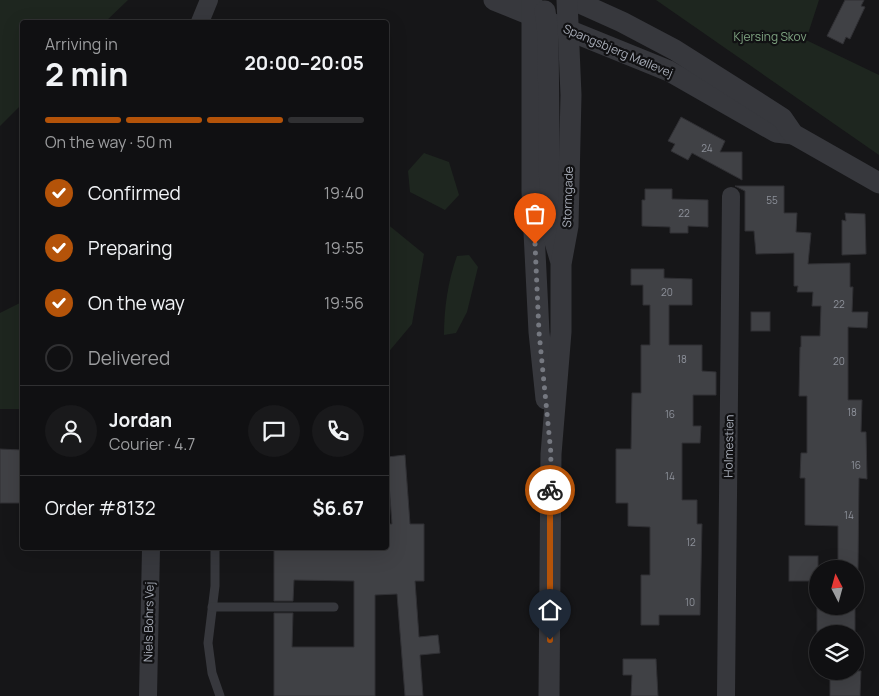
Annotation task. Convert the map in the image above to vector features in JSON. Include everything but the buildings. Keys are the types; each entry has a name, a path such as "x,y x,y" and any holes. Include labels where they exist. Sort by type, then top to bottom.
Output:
{"street":[{"path":"201,20 209,0"},
{"name":"Spangsbjerg Møllevej","path":"494,0 538,9 568,30 669,71 776,132 793,134 879,183"},
{"path":"553,0 560,18 568,30"},
{"name":"Stormgade","path":"549,696 551,454 561,332 561,264 568,226 571,95 567,0"},
{"name":"Spangsbjerg Møllevej","path":"572,0 622,22 675,50 782,118 793,134"},
{"path":"538,9 550,225 561,264"},
{"name":"Stormgade","path":"538,9 532,192 539,332 551,454"},
{"name":"Holmestien","path":"726,696 731,196"},
{"name":"Niels Bohrs Vej","path":"148,696 151,550"}],"lane":[{"path":"215,550 215,586 208,643 212,674 220,696"},
{"path":"212,607 334,606"}],"green space":[{"path":"0,0 128,0 107,20 20,20 20,106 0,126"},
{"name":"Kjersing Skov","path":"656,0 819,0 806,40 879,75 879,155"},
{"path":"424,153 449,162 459,195 445,210 410,192 408,171"},
{"path":"389,225 424,254 412,324 389,351"},
{"path":"469,255 478,267 467,312 456,333 444,335 447,295 454,265 457,256"},
{"path":"20,303 20,409 0,409 0,313"}],"way so far":[{"path":"535,244 539,332 551,454 550,490"}],"route":[{"path":"550,490 550,640"}]}
